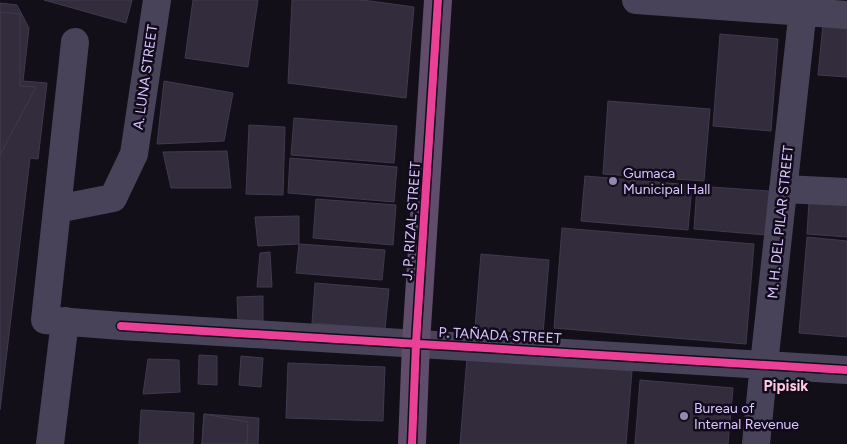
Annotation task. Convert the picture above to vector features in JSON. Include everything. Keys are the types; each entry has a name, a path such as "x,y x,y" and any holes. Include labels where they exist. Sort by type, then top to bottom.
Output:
{"main road":[{"name":"J. P. RIZAL STREET","path":"412,444 416,343 438,0"}],"street":[{"name":"A. LUNA STREET","path":"57,209 113,198 134,154 157,0"},
{"path":"636,0 803,6 847,15"},
{"name":"M. H. DEL PILAR STREET","path":"756,444 803,6"},
{"path":"57,209 75,42"},
{"path":"783,189 847,192"},
{"name":"P. TAÑADA STREET","path":"57,209 46,320 847,370"},
{"path":"50,444 65,321"}],"building":[{"path":"44,0 132,0 126,23"},
{"path":"193,0 258,0 248,67 185,58"},
{"path":"292,0 363,0 414,7 406,98 288,83"},
{"path":"0,3 17,5 29,28 23,81 47,83 38,159 30,158 0,410"},
{"path":"0,12 20,14 20,86 36,87 0,155"},
{"path":"823,24 847,26 847,77 818,75"},
{"path":"720,34 778,39 771,131 713,126"},
{"path":"164,81 233,93 224,141 157,144"},
{"path":"608,101 710,109 704,181 603,174"},
{"path":"294,118 397,126 394,163 291,155"},
{"path":"249,125 285,127 283,195 246,194"},
{"path":"227,151 231,188 171,188 163,152"},
{"path":"290,158 397,167 394,202 288,193"},
{"path":"585,176 692,185 688,230 581,221"},
{"path":"697,186 769,191 766,235 694,229"},
{"path":"316,199 396,205 393,245 313,238"},
{"path":"809,201 847,204 847,237 807,234"},
{"path":"299,216 299,244 258,246 255,217"},
{"path":"562,228 754,244 746,344 554,328"},
{"path":"807,237 847,241 847,337 799,333"},
{"path":"299,244 385,250 382,280 296,273"},
{"path":"270,252 272,287 257,287 260,253"},
{"path":"481,254 549,260 543,334 475,328"},
{"path":"315,283 389,289 385,329 312,323"},
{"path":"263,296 263,321 238,321 237,297"},
{"path":"199,355 217,356 217,385 198,384"},
{"path":"241,356 263,358 261,387 239,385"},
{"path":"467,357 632,371 626,444 460,444"},
{"path":"148,359 179,360 180,392 143,394"},
{"path":"288,363 385,367 383,421 286,418"},
{"name":"Bureau of Internal Revenue","path":"640,380 733,388 728,444 635,444"},
{"path":"141,410 194,413 193,444 139,444"},
{"path":"204,414 259,418 258,444 202,444"},
{"path":"204,414 248,422 247,444 202,444"}],"cycle path":[{"path":"412,444 416,343 438,0"},
{"path":"121,326 847,370"}],"place":[{"name":"Gumaca Municipal Hall","path":"613,181"},
{"name":"Bureau of Internal Revenue","path":"684,416"}],"district":[{"name":"Pipisik","path":"786,386"}]}
